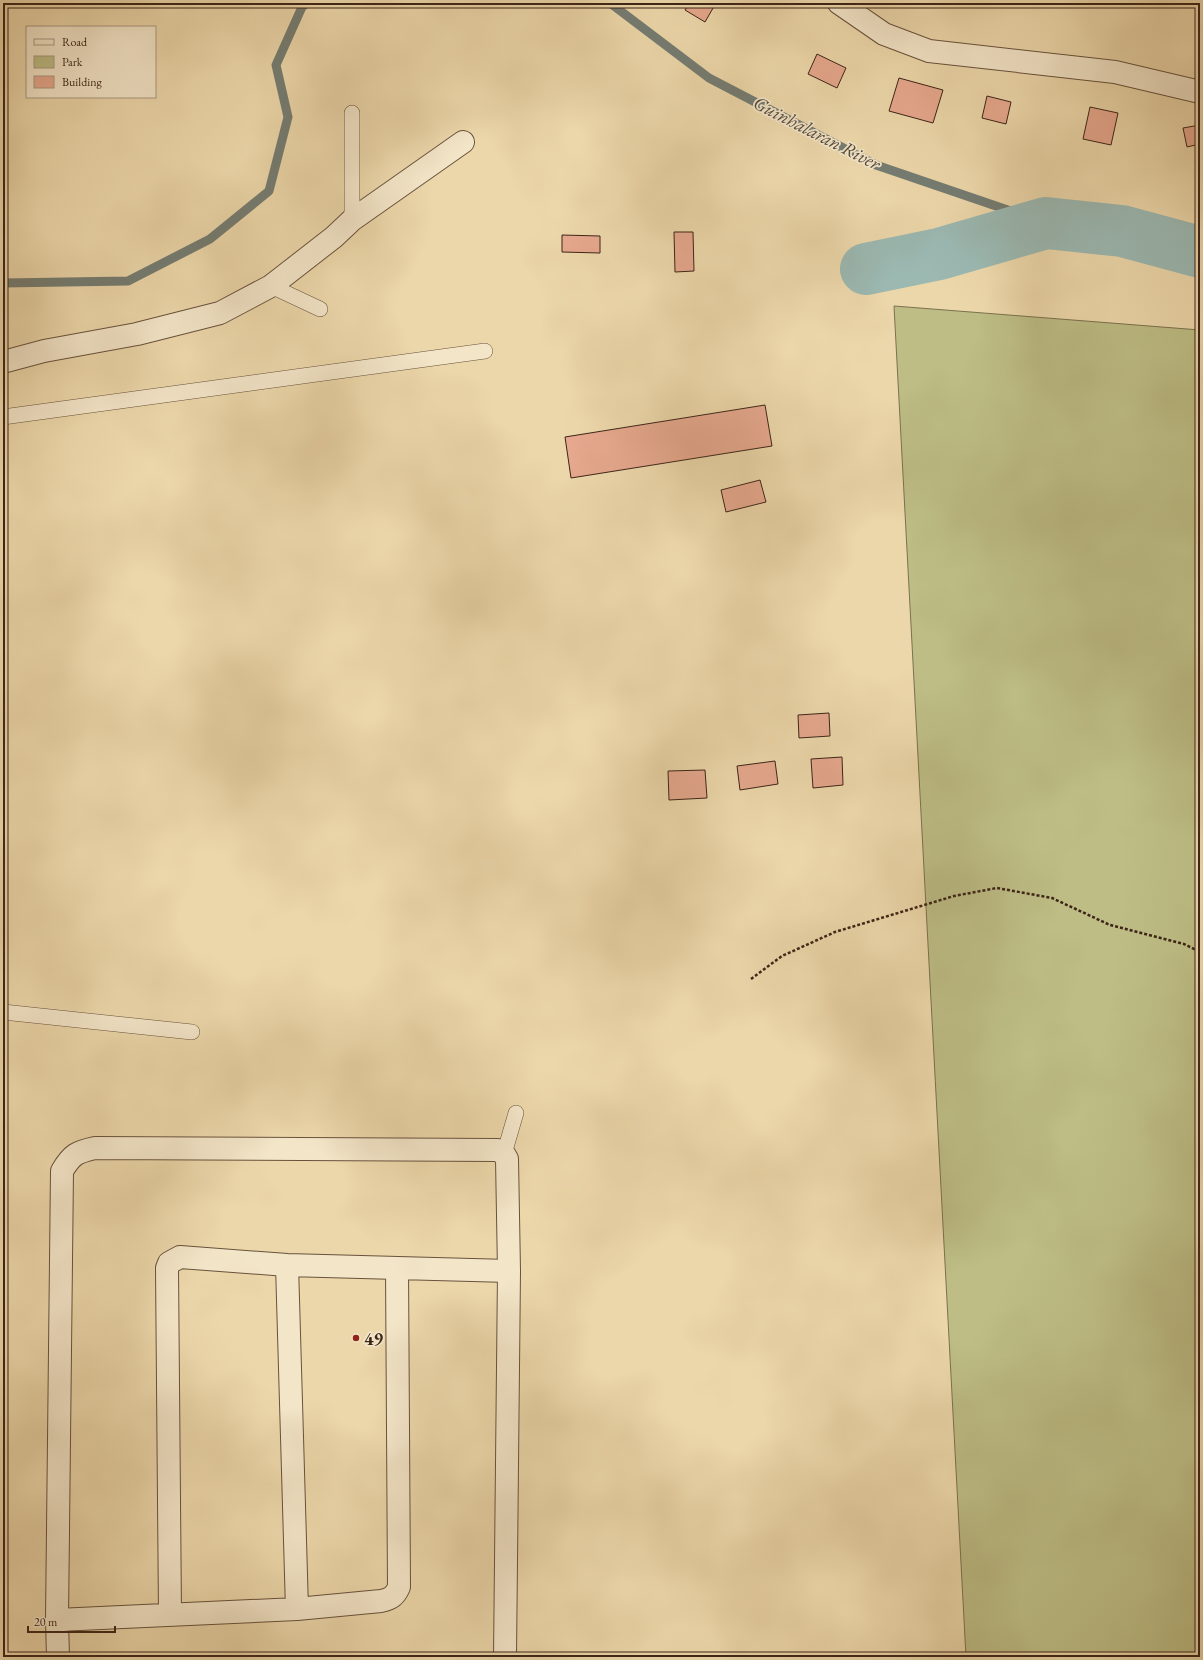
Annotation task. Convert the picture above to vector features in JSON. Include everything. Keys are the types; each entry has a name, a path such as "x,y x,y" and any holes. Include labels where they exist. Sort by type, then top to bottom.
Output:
{"street":[{"path":"839,3 884,34 929,51 1116,72 1200,92"},
{"path":"3,362 44,351 137,334 220,313 271,286 334,237 352,220 463,142"},
{"path":"58,1657 57,1620 62,1171 69,1158 80,1151 95,1148 498,1150 504,1154 507,1159 509,1271 505,1657"},
{"path":"170,1615 167,1268 169,1263 180,1257 286,1265 509,1271"},
{"path":"286,1265 298,1609"},
{"path":"57,1620 298,1609 381,1601 390,1599 396,1595 399,1587 397,1268"}],"lane":[{"path":"352,113 352,220"},
{"path":"271,286 320,309"},
{"path":"3,417 485,351"},
{"path":"3,1012 192,1032"},
{"path":"504,1154 516,1114"}],"path":[{"path":"751,979 782,956 835,932 954,896 996,888 1052,898 1110,925 1184,944 1200,952"}],"green space":[{"path":"894,306 1200,330 1200,1656 966,1657"}],"building":[{"path":"689,3 716,3 705,22 685,10"},
{"path":"817,54 846,68 837,88 808,74"},
{"path":"899,78 943,90 933,123 889,111"},
{"path":"987,96 1011,102 1006,124 982,118"},
{"path":"1090,107 1118,113 1111,145 1083,139"},
{"path":"1200,125 1200,144 1187,147 1183,128"},
{"path":"674,232 693,232 694,271 675,272"},
{"path":"562,235 600,236 600,253 562,252"},
{"path":"765,405 772,446 571,478 565,437"},
{"path":"760,480 766,502 726,512 721,490"},
{"path":"829,713 830,736 799,738 798,715"},
{"path":"842,757 843,785 813,788 811,759"},
{"path":"775,761 778,784 740,790 737,766"},
{"path":"705,770 707,798 669,800 668,771"}],"waterway":[{"path":"3,283 128,281 210,239 269,191 288,117 276,65 302,7 307,3"},
{"name":"Guinhalaran River","path":"610,3 709,78 876,165 1046,223"},
{"name":"Guinhalaran River","path":"866,269 939,254 1046,223 1122,231 1200,252"}],"place":[{"name":"49","path":"356,1338"}]}
